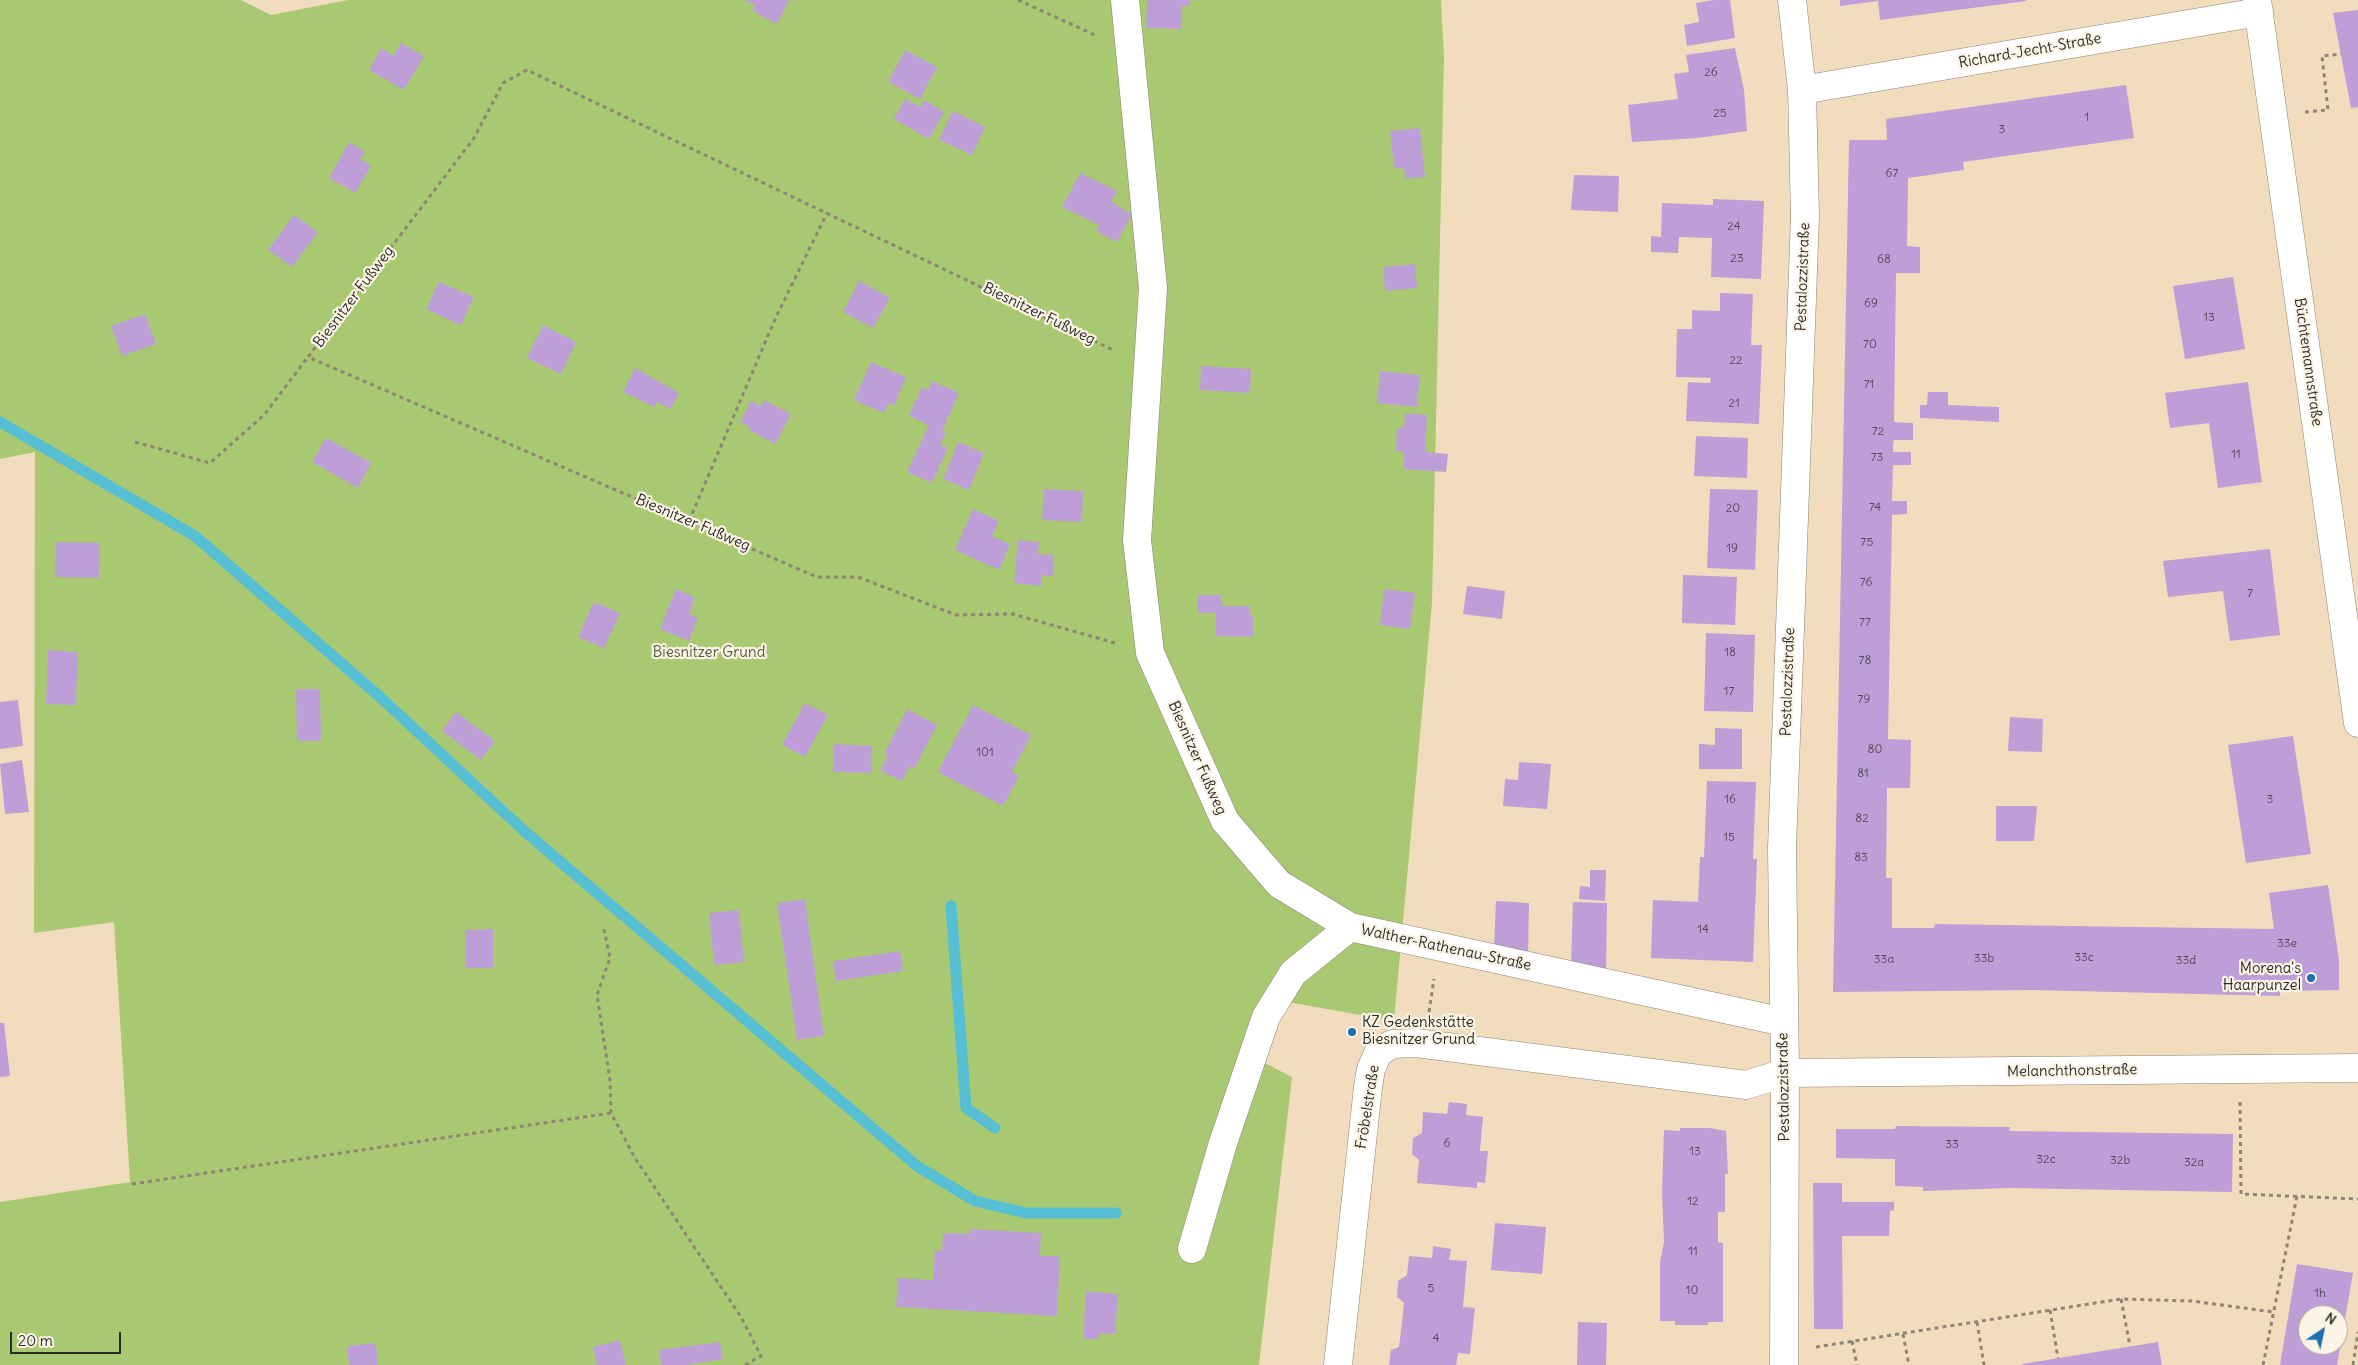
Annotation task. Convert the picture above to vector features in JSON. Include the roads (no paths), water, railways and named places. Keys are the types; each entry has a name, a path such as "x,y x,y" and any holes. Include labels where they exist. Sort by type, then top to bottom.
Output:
{"street":[{"name":"Biesnitzer Fußweg","path":"1125,0 1153,288 1136,540 1150,653 1226,821 1279,884 1350,927"},
{"name":"Pestalozzistraße","path":"1784,1359 1785,1074 1782,838 1805,216 1802,90 1792,0"},
{"name":"Richard-Jecht-Straße","path":"1802,90 2258,6"},
{"name":"Büchtemannstraße","path":"2258,6 2358,723"},
{"name":"Walther-Rathenau-Straße","path":"1192,1249 1223,1144 1266,1017 1293,973 1350,927 1784,1022"},
{"name":"Fröbelstraße","path":"1338,1365 1371,1069 1378,1053 1392,1044 1425,1044 1746,1085 1785,1074"},
{"name":"Melanchthonstraße","path":"1785,1074 2358,1068"}],"waterway":[{"path":"0,422 195,536 380,697 522,829 917,1166 975,1201 1026,1213 1116,1213"},
{"path":"951,906 966,1108 995,1128"}],"place":[{"name":"Morena's Haarpunzel","path":"2311,978"},
{"name":"KZ Gedenkstätte Biesnitzer Grund","path":"1352,1032"}],"park label":[{"name":"Biesnitzer Grund","path":"709,653"}]}
